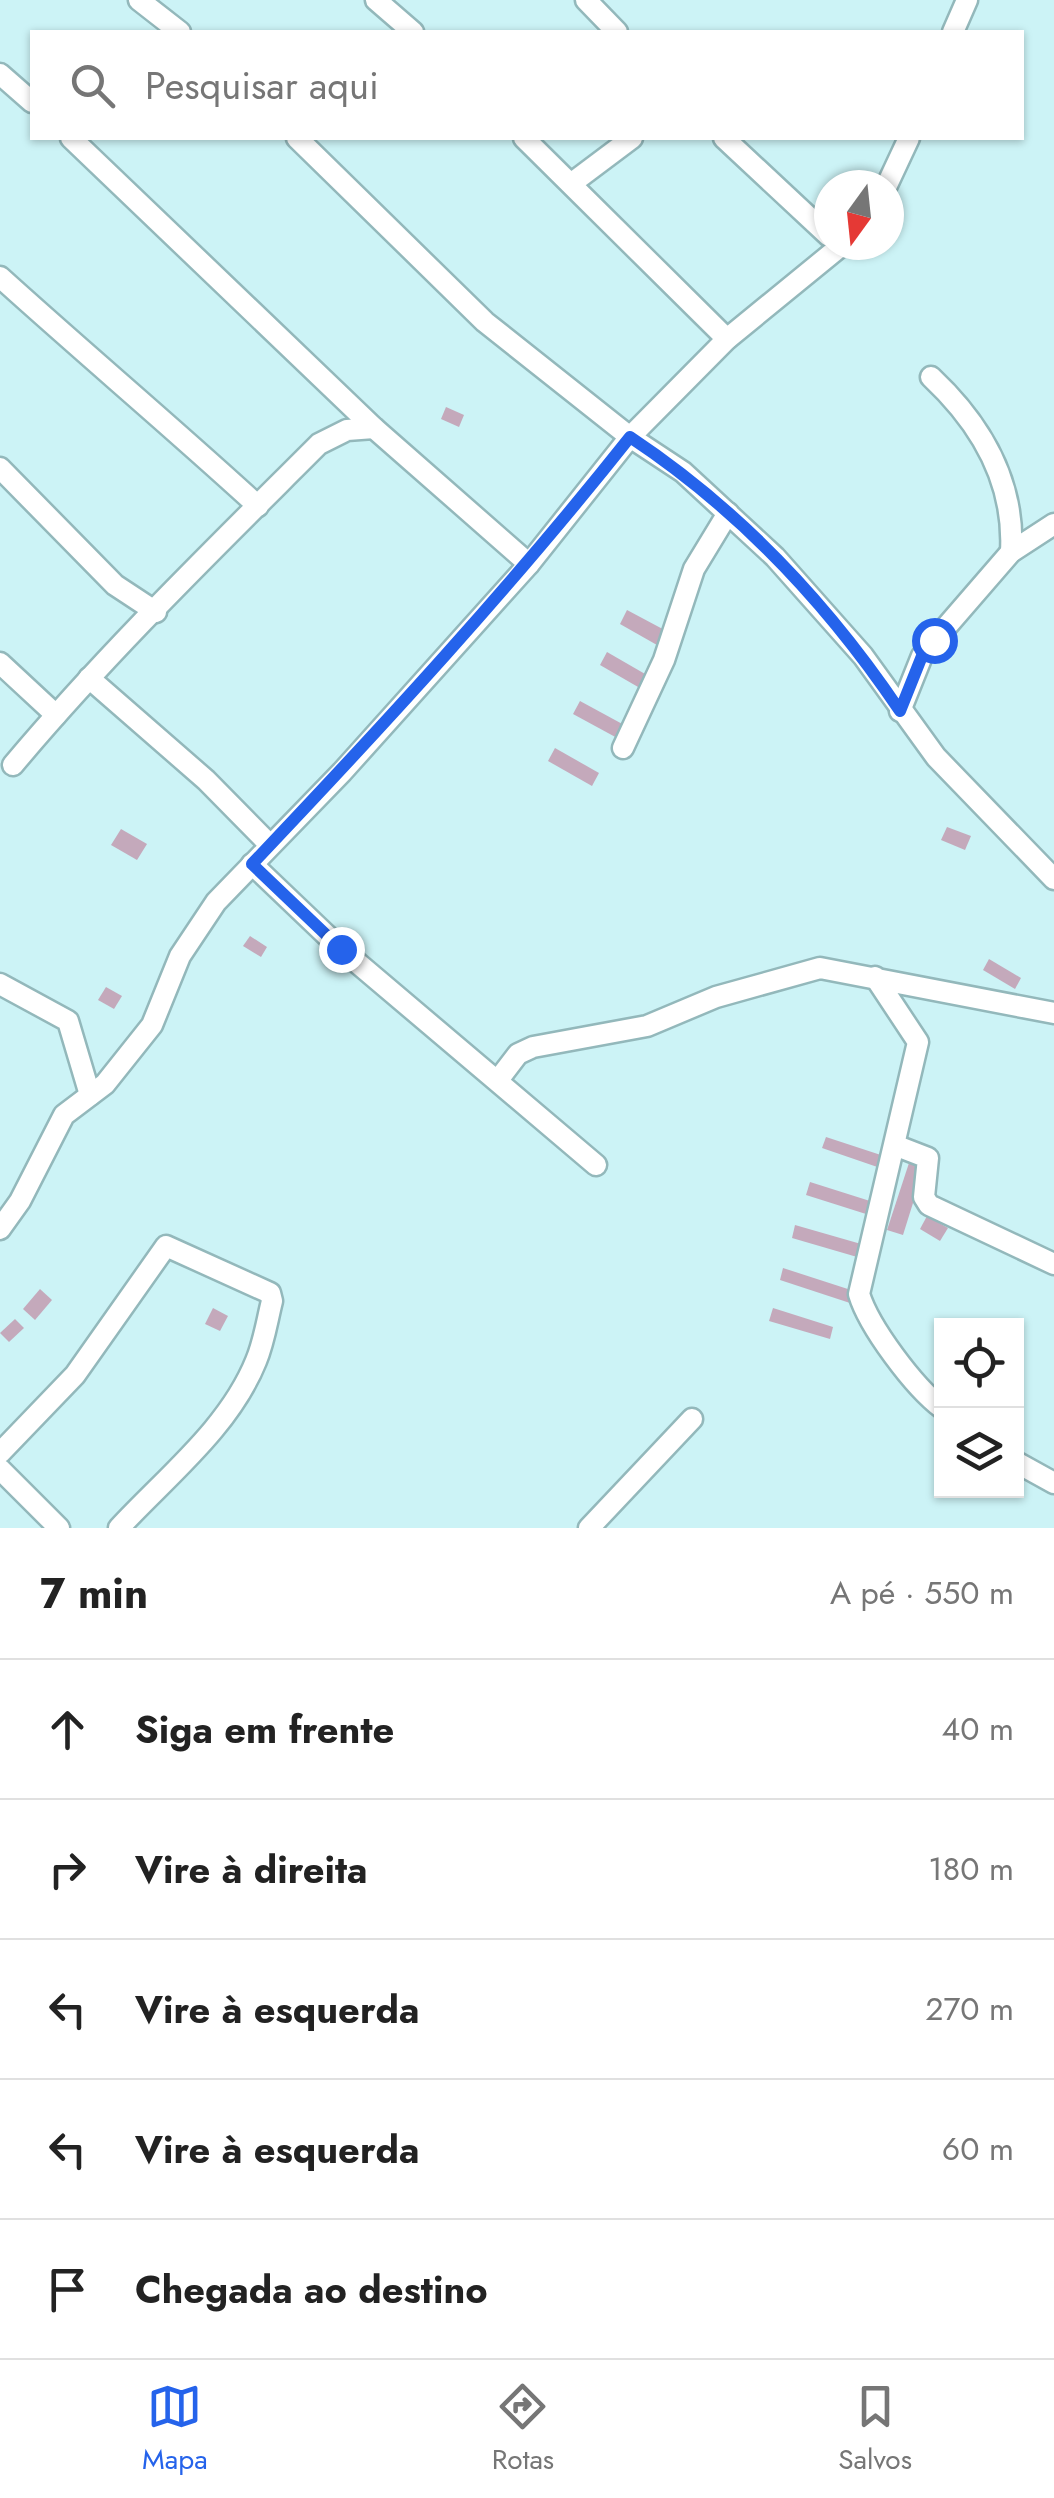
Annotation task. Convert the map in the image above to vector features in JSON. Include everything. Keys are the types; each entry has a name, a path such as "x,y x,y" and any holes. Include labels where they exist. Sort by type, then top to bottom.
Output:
{"street":[{"path":"139,0 177,30"},
{"path":"376,0 411,30"},
{"path":"586,0 615,30"},
{"path":"954,30 967,0"},
{"path":"0,74 30,100"},
{"path":"72,140 374,428 529,564"},
{"path":"299,140 486,322 630,437 684,472 776,557 863,656 936,757 1054,880"},
{"path":"526,140 727,339"},
{"path":"572,183 629,140"},
{"path":"726,140 814,222"},
{"path":"893,170 908,140"},
{"path":"0,1229 20,1201 64,1115 105,1084 139,1044 160,1008 180,956 216,902 342,772 529,564 630,437 727,339 818,260"},
{"path":"0,277 30,309 128,387 258,506"},
{"path":"932,377 967,411 997,467 1013,522 1011,552"},
{"path":"12,766 130,633 156,612 319,444 347,430 374,428"},
{"path":"0,468 114,585 156,612"},
{"path":"623,748 664,660 694,569 728,513"},
{"path":"900,711 922,656 1011,552 1054,524"},
{"path":"0,663 56,714"},
{"path":"89,678 206,780 270,845"},
{"path":"252,864 341,949 596,1165"},
{"path":"498,1080 518,1054 533,1047 646,1026 716,998 820,968 1054,1013"},
{"path":"875,977 918,1042 860,1294 865,1312 915,1384 934,1401"},
{"path":"0,984 68,1021 90,1095"},
{"path":"897,1146 928,1158 924,1197 930,1205 1054,1264"},
{"path":"0,1452 74,1376 166,1246 270,1293 272,1301 253,1368 211,1430 162,1488 119,1528"},
{"path":"589,1528 692,1418"},
{"path":"1024,1466 1054,1483"},
{"path":"0,1469 59,1528"}],"building":[{"path":"446,407 464,415 459,427 441,419"},
{"path":"627,610 672,634 664,649 620,624"},
{"path":"607,652 652,678 645,691 600,665"},
{"path":"580,701 626,726 619,739 573,714"},
{"path":"555,748 599,773 592,786 548,761"},
{"path":"947,827 971,836 965,850 941,840"},
{"path":"121,829 147,844 137,860 111,845"},
{"path":"250,936 267,947 261,957 243,946"},
{"path":"989,959 1021,978 1015,989 983,970"},
{"path":"106,987 122,996 114,1009 98,1000"},
{"path":"826,1137 893,1159 889,1171 822,1148"},
{"path":"909,1163 924,1168 903,1235 887,1230"},
{"path":"810,1182 870,1201 866,1214 806,1195"},
{"path":"927,1216 948,1228 940,1241 920,1229"},
{"path":"795,1225 868,1246 864,1259 792,1238"},
{"path":"783,1268 854,1291 850,1303 780,1280"},
{"path":"40,1289 52,1300 35,1320 23,1309"},
{"path":"213,1308 228,1316 220,1331 205,1324"},
{"path":"773,1308 833,1327 830,1339 769,1321"},
{"path":"15,1319 24,1328 9,1342 0,1333"}],"route":[{"path":"341,949 252,864 342,772 529,564 630,437 684,472 776,557 863,656 900,711 922,656 934,640"}]}
